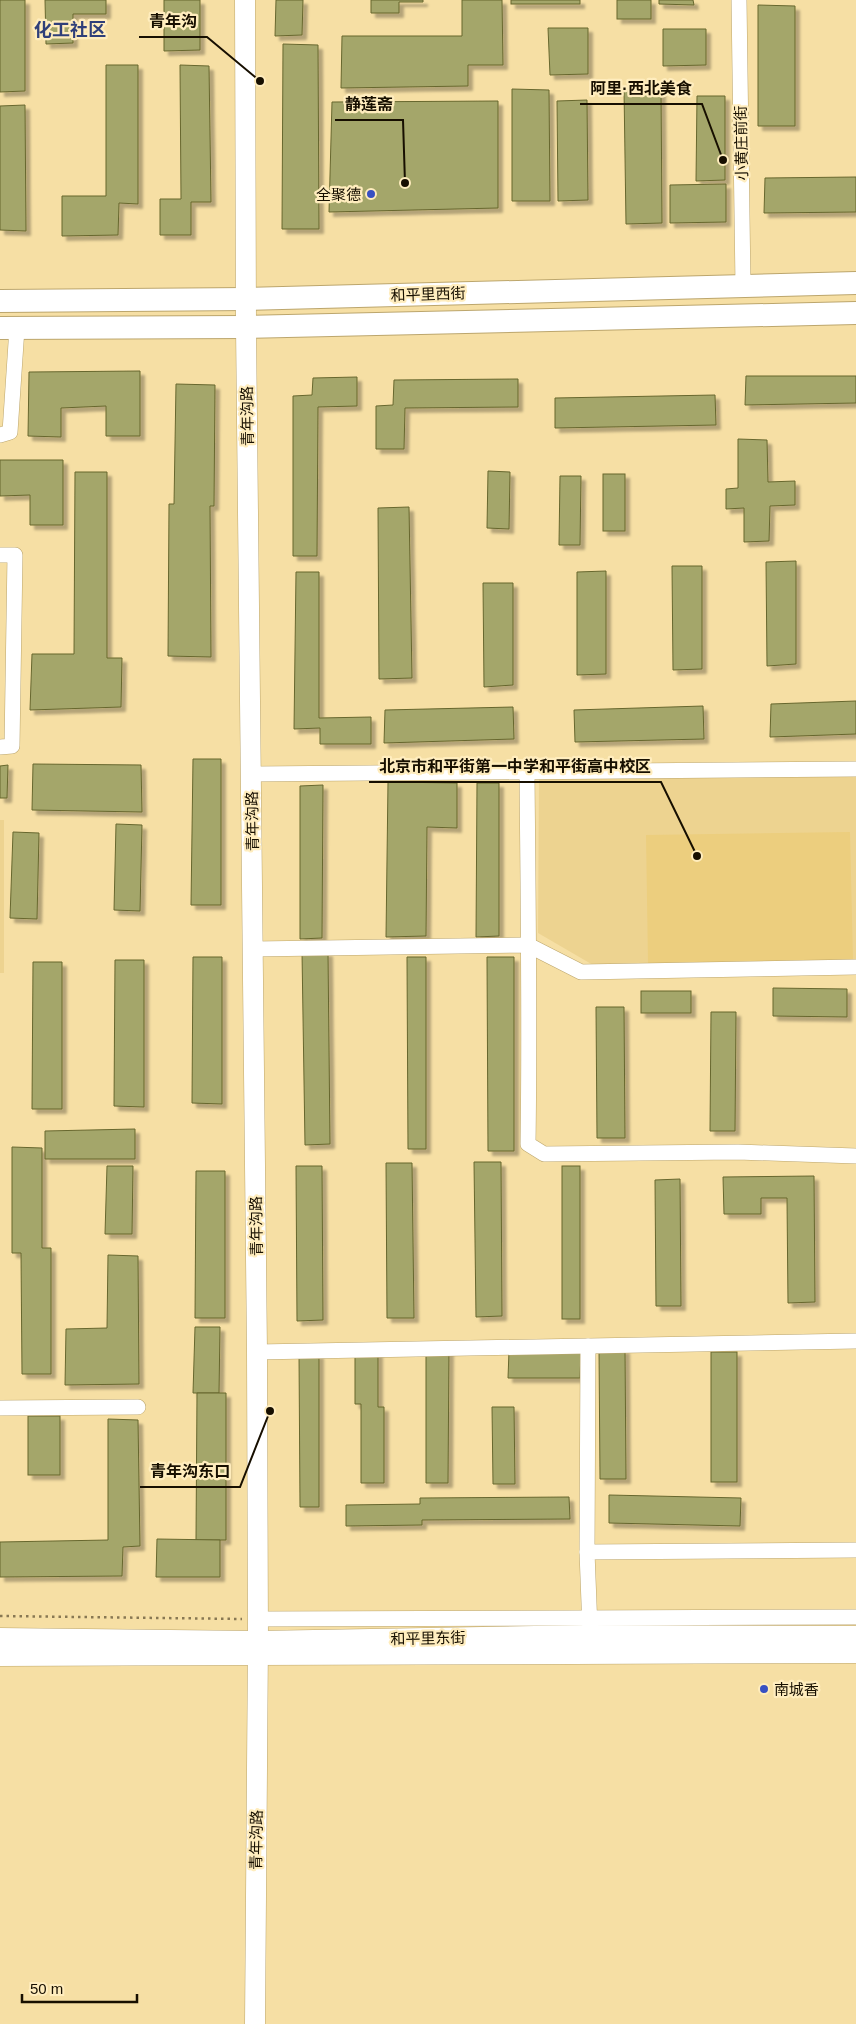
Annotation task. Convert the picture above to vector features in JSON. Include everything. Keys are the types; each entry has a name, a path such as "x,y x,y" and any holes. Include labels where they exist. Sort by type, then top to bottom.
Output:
{"main road":[{"name":"和平里西街","path":"0,301 247,299 856,283"},
{"name":"和平里西街","path":"8,328 246,327 856,313"}],"street":[{"name":"青年沟路","path":"245,0 246,327 257,1352 258,1649 255,2024"},
{"name":"小黄庄前街","path":"740,0 743,286"},
{"path":"0,435 10,432 8,328"},
{"path":"0,555 15,555 12,746 0,746"},
{"path":"251,774 856,769"},
{"path":"527,771 530,982 528,1144 544,1154 738,1152 856,1156"},
{"path":"253,949 528,945 581,972 856,967"},
{"path":"257,1352 856,1341"},
{"path":"588,1346 587,1552 590,1627"},
{"path":"0,1408 138,1407"},
{"path":"587,1552 856,1550"},
{"path":"258,1619 590,1627 856,1617"},
{"name":"和平里东街","path":"0,1638 258,1649 590,1627 856,1636"},
{"name":"和平里东街","path":"0,1656 258,1649 856,1652"}],"path":[{"path":"0,1616 258,1619"}],"shaded area":[{"path":"856,776 856,961 593,965 538,933 539,778"},
{"path":"0,820 4,820 4,973 0,973"},
{"path":"850,832 853,961 648,964 646,835"}],"building":[{"path":"0,0 25,0 25,91 0,92"},
{"path":"45,0 106,0 106,14 73,14 73,43 46,44"},
{"path":"164,0 200,0 200,50 164,51"},
{"path":"276,0 303,0 302,35 275,36"},
{"path":"371,0 423,0 423,2 399,2 399,13 371,13"},
{"path":"462,0 502,0 503,65 468,65 468,86 341,88 342,36 462,36"},
{"path":"511,0 580,0 580,4 511,4"},
{"path":"617,0 651,0 651,19 617,19"},
{"path":"659,0 693,0 694,5 659,4"},
{"path":"758,5 795,6 795,126 758,126"},
{"path":"548,28 588,28 588,74 550,75"},
{"path":"663,29 706,29 706,65 663,66"},
{"path":"283,44 318,45 319,229 282,229"},
{"path":"106,65 138,65 138,204 119,203 118,235 62,236 62,196 106,196"},
{"path":"180,65 209,66 211,202 191,202 191,235 160,235 160,199 181,199"},
{"path":"512,89 549,90 550,201 512,201"},
{"path":"624,89 661,89 662,223 626,224"},
{"path":"697,96 725,96 725,180 696,181"},
{"path":"587,100 588,200 558,201 557,101"},
{"path":"498,101 498,208 329,212 332,102"},
{"path":"25,105 26,231 0,230 0,106"},
{"path":"856,177 856,212 764,213 765,178"},
{"path":"726,184 726,222 670,223 670,185"},
{"path":"140,371 140,436 106,436 106,406 61,408 61,437 28,436 29,372"},
{"path":"746,376 856,376 856,403 745,405"},
{"path":"357,377 357,406 318,407 317,556 293,556 293,396 312,395 313,378"},
{"path":"518,379 518,407 405,408 404,449 376,449 376,406 393,405 394,380"},
{"path":"176,384 215,385 214,506 210,506 211,657 168,656 169,504 174,504"},
{"path":"715,395 716,425 555,428 555,398"},
{"path":"738,439 767,440 768,482 795,481 795,505 770,506 769,541 744,542 744,508 726,509 726,489 738,488"},
{"path":"0,460 63,460 63,525 30,525 30,495 0,496"},
{"path":"488,471 510,472 509,529 487,528"},
{"path":"75,472 107,472 107,658 122,658 121,707 30,710 32,654 74,654"},
{"path":"603,474 625,474 625,531 603,531"},
{"path":"560,476 581,476 580,545 559,545"},
{"path":"409,507 412,678 379,679 378,508"},
{"path":"796,561 796,664 767,666 766,562"},
{"path":"672,566 702,566 702,669 673,670"},
{"path":"606,571 606,674 577,675 577,572"},
{"path":"296,572 319,572 319,718 371,717 371,744 320,744 320,728 294,729"},
{"path":"483,583 513,583 513,685 484,687"},
{"path":"856,701 856,734 770,737 771,704"},
{"path":"703,706 704,739 575,742 574,710"},
{"path":"513,707 514,739 384,743 385,710"},
{"path":"193,759 221,759 221,905 191,905"},
{"path":"33,764 141,765 142,812 32,810"},
{"path":"8,765 7,798 0,798 0,766"},
{"path":"388,782 457,783 457,828 427,827 426,936 386,937"},
{"path":"477,783 499,783 499,936 476,937"},
{"path":"323,785 322,938 300,939 300,786"},
{"path":"116,824 142,825 140,911 114,910"},
{"path":"13,832 39,833 37,919 10,918"},
{"path":"302,952 328,952 330,1144 305,1145"},
{"path":"193,957 222,957 222,1104 192,1103"},
{"path":"407,957 426,957 426,1149 408,1149"},
{"path":"487,957 514,957 514,1151 488,1151"},
{"path":"115,960 144,960 144,1107 114,1106"},
{"path":"33,962 62,962 62,1109 32,1109"},
{"path":"773,988 847,989 847,1017 773,1016"},
{"path":"641,991 691,991 691,1013 641,1013"},
{"path":"596,1007 624,1007 625,1138 597,1138"},
{"path":"711,1012 736,1012 735,1131 710,1131"},
{"path":"135,1129 135,1159 45,1159 45,1131"},
{"path":"12,1147 42,1148 42,1248 51,1248 51,1374 22,1374 21,1253 12,1253"},
{"path":"474,1162 501,1162 502,1316 476,1317"},
{"path":"386,1163 412,1163 414,1318 387,1318"},
{"path":"107,1166 133,1166 132,1234 105,1234"},
{"path":"296,1166 322,1166 323,1320 297,1321"},
{"path":"562,1166 580,1166 580,1319 562,1319"},
{"path":"196,1171 225,1171 225,1318 195,1318"},
{"path":"814,1176 815,1302 788,1303 787,1198 761,1198 761,1214 724,1214 723,1177"},
{"path":"680,1179 681,1306 656,1306 655,1180"},
{"path":"108,1255 138,1256 139,1384 65,1385 66,1329 107,1328"},
{"path":"195,1327 220,1327 219,1393 193,1393"},
{"path":"355,1345 378,1345 378,1407 384,1407 384,1483 361,1483 361,1404 355,1404"},
{"path":"426,1346 449,1346 448,1483 426,1483"},
{"path":"599,1349 625,1349 626,1479 600,1479"},
{"path":"509,1351 581,1352 580,1378 508,1378"},
{"path":"711,1352 737,1352 737,1482 711,1482"},
{"path":"299,1354 319,1354 319,1507 300,1507"},
{"path":"197,1393 226,1393 226,1540 196,1540"},
{"path":"492,1407 514,1407 515,1484 493,1484"},
{"path":"28,1416 60,1416 60,1475 28,1475"},
{"path":"108,1419 138,1420 140,1546 123,1547 122,1576 0,1577 0,1542 108,1540"},
{"path":"609,1495 741,1498 740,1526 609,1523"},
{"path":"569,1497 570,1519 422,1520 422,1525 346,1526 346,1505 420,1504 420,1498"},
{"path":"157,1539 220,1540 220,1577 156,1577"}],"place":[{"name":"青年沟","path":"260,81"},
{"name":"阿里·西北美食","path":"723,160"},
{"name":"静莲斋","path":"405,183"},
{"name":"全聚德","path":"371,194"},
{"name":"北京市和平街第一中学和平街高中校区","path":"697,856"},
{"name":"青年沟东口","path":"270,1411"},
{"name":"南城香","path":"764,1689"}],"district":[{"name":"化工社区","path":"70,30"}]}
